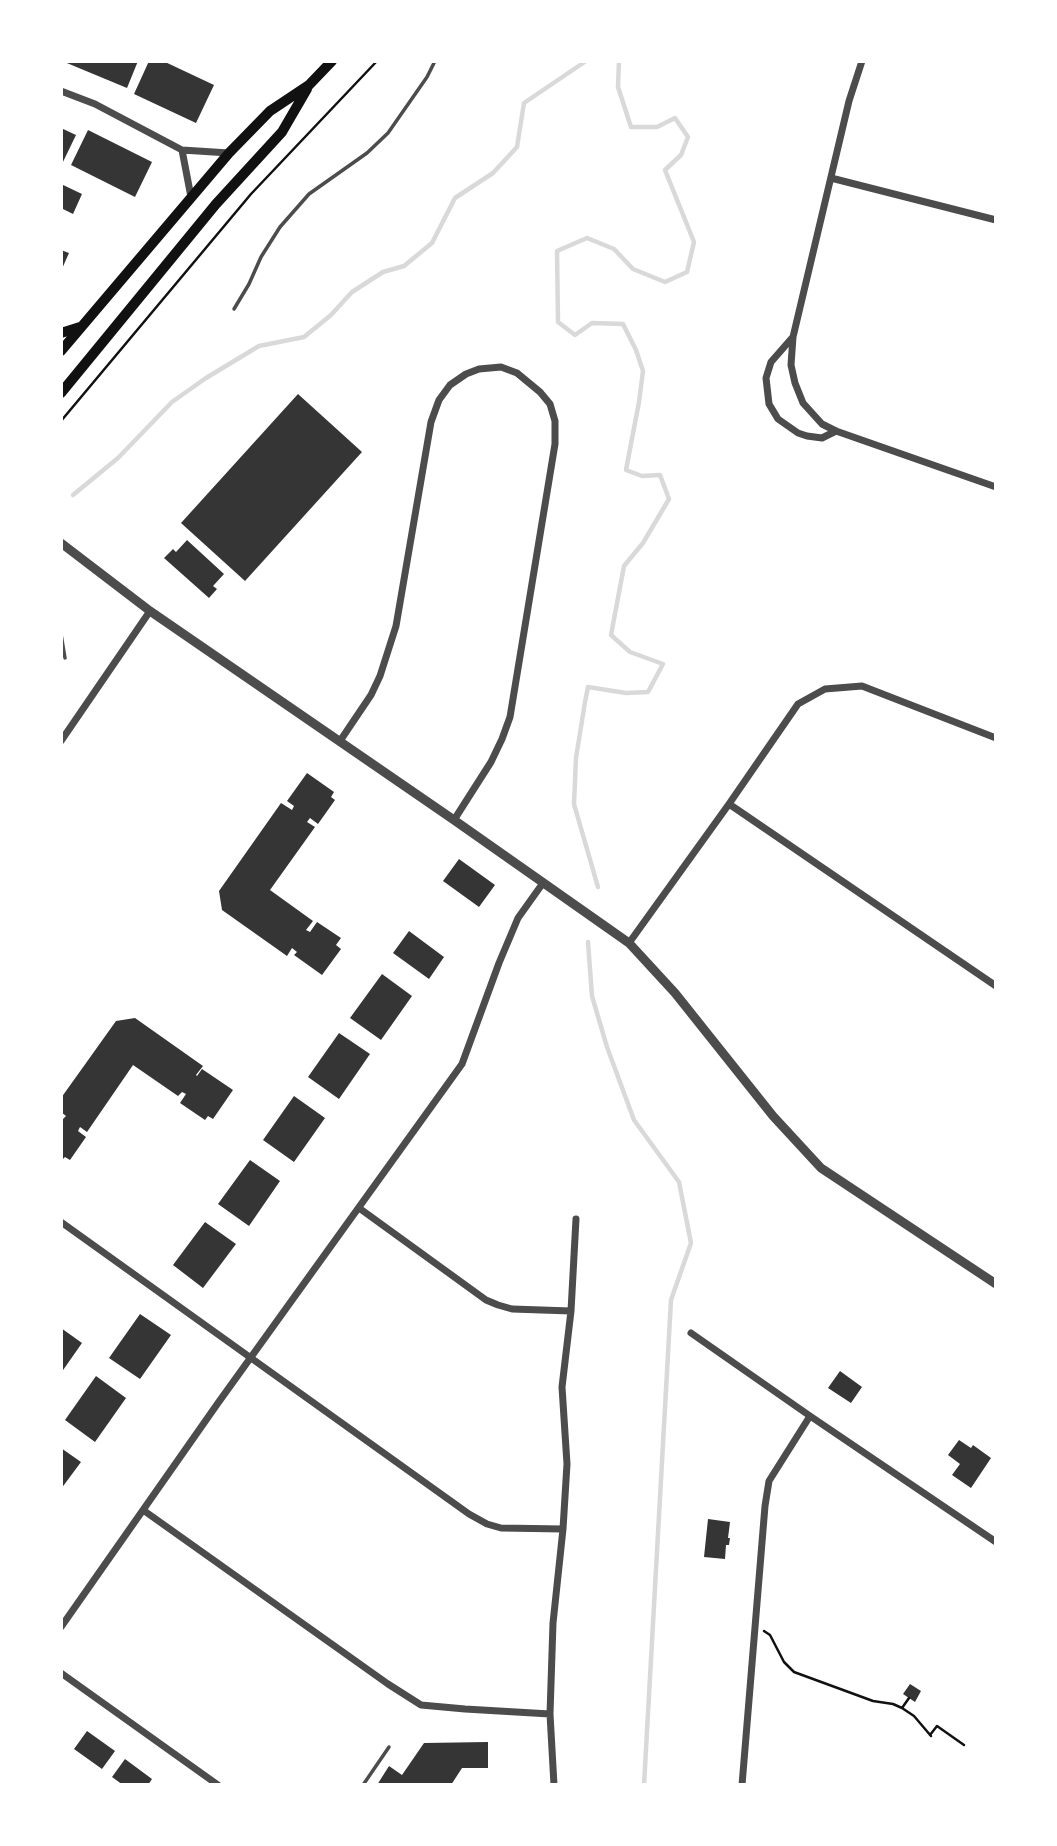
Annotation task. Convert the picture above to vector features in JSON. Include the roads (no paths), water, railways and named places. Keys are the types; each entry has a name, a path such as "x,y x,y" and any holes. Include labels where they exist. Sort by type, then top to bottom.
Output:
{"main road":[{"path":"61,351 229,153 270,111 309,85 332,61"},
{"path":"61,393 216,204 282,132 309,85"},
{"path":"61,333 80,327"}],"street":[{"path":"862,61 849,101 793,337 791,365 794,383 803,403 822,424 996,487"},
{"path":"61,91 95,104 182,150 229,153"},
{"path":"182,150 191,197"},
{"path":"831,177 996,220"},
{"path":"793,337 771,362 766,378 768,404 778,419 798,433 822,438 836,430"},
{"path":"340,741 371,695 396,626 431,422 439,400 450,385 479,369 501,367 517,373 550,404 555,421 555,444 510,717 491,762 454,820"},
{"path":"61,543 150,611 629,943 675,993 773,1116 821,1168 996,1284"},
{"path":"61,741 150,611"},
{"path":"629,943 798,704 825,689 862,686 996,738"},
{"path":"729,804 996,986"},
{"path":"61,1627 462,1064 499,963 519,918 543,883"},
{"path":"359,1209 473,1292 498,1306 571,1311"},
{"path":"554,1785 550,1714 553,1623 567,1464 562,1387 571,1311 576,1219"},
{"path":"61,1222 479,1520 501,1528 563,1529"},
{"path":"691,1333 996,1542"},
{"path":"742,1785 754,1622 769,1481 810,1416"},
{"path":"143,1510 388,1685 421,1704 550,1714"},
{"path":"61,1673 218,1785"}],"lane":[{"path":"234,309 280,227 309,194 347,168 388,134 435,61"},
{"path":"61,634 65,658"},
{"path":"363,1785 389,1747"}],"waterway":[{"path":"73,495 118,458 172,402 206,378 259,346 304,337 331,315 352,292 383,272 404,266 432,243 455,198 493,173 517,147 524,103 586,61"},
{"path":"598,887 574,804 576,758 585,702 588,687 626,693 648,692 663,664 630,652 611,635 624,566 643,543 669,499 660,475 642,476 626,470 643,371 636,350 623,324 592,323 575,335 558,322 557,251 587,238 614,249 633,269 665,282 687,272 694,242 665,170 681,155 688,137 675,118 657,127 631,127 618,87 619,61"},
{"path":"588,942 592,996 607,1047 634,1120 679,1182 691,1243 671,1300 644,1785"}]}
